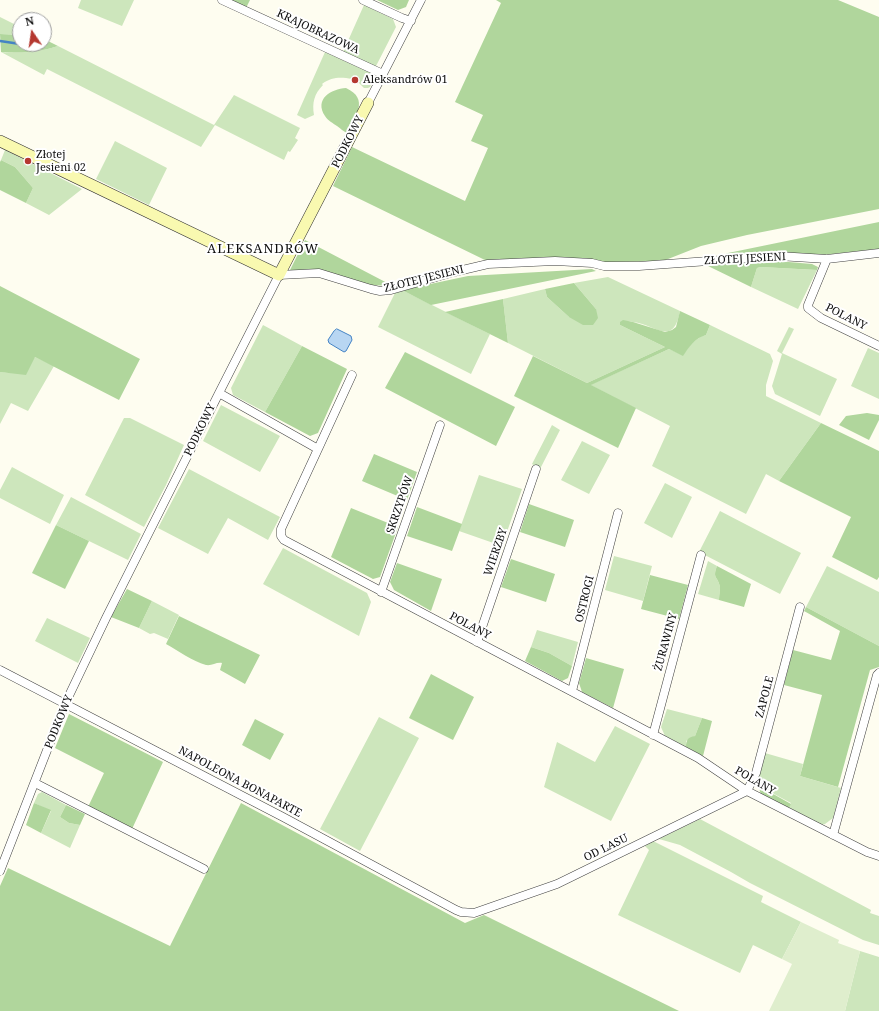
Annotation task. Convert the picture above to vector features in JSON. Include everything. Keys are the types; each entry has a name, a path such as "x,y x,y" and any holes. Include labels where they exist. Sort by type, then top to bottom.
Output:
{"street":[{"name":"KRAJOBRAZOWA","path":"222,0 383,74"},
{"path":"363,0 411,21"},
{"name":"PODKOWY","path":"0,871 66,704 106,618 279,275 421,0"},
{"name":"ZŁOTEJ JESIENI","path":"0,141 279,275 319,273 380,291 392,290 488,264 555,260 592,263 604,266 639,266 778,256 827,259 879,253"},
{"name":"POLANY","path":"827,259 808,308 821,318 879,346"},
{"path":"219,393 318,449 352,375"},
{"name":"SKRZYPÓW","path":"381,592 440,424"},
{"name":"POLANY","path":"318,449 281,529 281,536 284,540 698,758 748,791 867,852 879,856"},
{"name":"WIERZBY","path":"477,642 536,469"},
{"name":"OSTROGI","path":"572,691 618,512"},
{"name":"ŻURAWINY","path":"653,735 701,555"},
{"name":"ZAPOLE","path":"748,791 756,773 800,607"},
{"name":"NAPOLEONA BONAPARTE","path":"0,670 303,828 456,910 469,913"},
{"path":"833,834 877,675 879,673"},
{"path":"35,783 204,869"},
{"name":"OD LASU","path":"469,913 482,911 557,884 748,791"}],"green space":[{"path":"81,0 134,0 122,26 78,8"},
{"path":"228,0 250,0 246,8"},
{"path":"377,0 409,0 406,7 398,10"},
{"path":"496,0 838,0 879,17 879,209 747,235 701,246 663,261 605,262 583,258 487,261 333,186 352,147 465,201 488,148 471,141 483,115 455,102 501,3"},
{"path":"364,5 393,19 396,27 375,68 343,52"},
{"path":"0,17 12,23 12,35 0,34"},
{"path":"0,34 12,35 12,52 1,52"},
{"path":"52,43 58,46 52,48"},
{"path":"58,46 214,125 234,95 300,128 295,138 298,140 290,152 288,151 284,160 215,125 201,147 47,69 44,75 1,52 52,52 52,48"},
{"path":"325,52 371,73 374,78 370,87 368,88 364,88 359,83 360,81 353,77 352,79 336,78 322,84 323,85 314,99 314,115 305,119 297,115"},
{"path":"346,88 353,92 359,103 357,115 347,133 326,118 322,110 323,100 326,96 335,90"},
{"path":"115,141 167,168 149,205 96,179"},
{"path":"5,150 82,189 49,215 26,203 33,188 15,167 1,160"},
{"path":"1,160 15,167 33,188 26,203 0,190"},
{"path":"879,222 879,249 823,255 715,258 728,253"},
{"path":"305,240 393,286 371,285 318,270 290,270"},
{"path":"777,261 812,264 818,267 817,270 757,268 751,287 708,266 749,262"},
{"path":"757,268 817,270 798,309 751,287"},
{"path":"592,269 596,271 431,305 402,290 468,276"},
{"path":"608,277 680,311 673,329 668,331 662,331 633,322 620,322 620,325 665,347 587,383 508,343 503,299 545,289 547,297 569,317 596,309 574,283"},
{"path":"574,283 596,309 598,318 593,325 583,325 569,317 547,297 545,289"},
{"path":"0,286 140,359 119,400 35,357 26,375 0,372"},
{"path":"402,290 490,334 471,374 378,327 396,291"},
{"path":"503,299 508,343 445,312"},
{"path":"680,311 710,325 706,335 695,341 683,356 669,349 591,385 636,408 618,448 514,396 533,356 587,383 665,347 620,325 620,322 623,320 633,322 665,332 676,327"},
{"path":"263,325 302,346 265,412 233,395 231,388"},
{"path":"710,325 770,354 773,361 766,385 766,396 821,423 779,481 766,474 746,514 652,466 670,426 590,385 669,349 683,355 695,340 706,335"},
{"path":"789,327 794,329 782,353 837,379 820,416 775,394 772,386 782,354 777,351"},
{"path":"302,346 347,369 318,433 310,436 265,412"},
{"path":"868,348 879,353 879,399 851,386"},
{"path":"405,352 515,407 496,446 385,388"},
{"path":"35,357 54,366 28,411 11,403 0,424 0,372 12,373"},
{"path":"221,405 280,436 260,472 203,441"},
{"path":"867,413 879,415 879,420 869,440 839,425 846,416"},
{"path":"124,418 130,418 184,445 166,485 144,527 85,495"},
{"path":"821,423 879,451 879,577 877,580 832,557 851,517 779,481"},
{"path":"552,425 560,430 540,469 532,464"},
{"path":"582,441 610,455 589,494 561,480"},
{"path":"374,454 417,472 407,500 362,481"},
{"path":"12,467 64,495 50,524 0,498 0,490"},
{"path":"189,469 280,517 268,540 228,518 208,554 158,528"},
{"path":"479,475 522,489 502,546 459,531"},
{"path":"665,483 692,497 672,538 644,523"},
{"path":"71,497 141,534 128,560 56,525"},
{"path":"529,504 574,520 565,547 520,532"},
{"path":"417,507 462,524 452,551 407,536"},
{"path":"351,508 398,527 380,577 373,579 331,557"},
{"path":"720,511 801,553 780,594 699,552"},
{"path":"56,525 89,541 65,589 32,573"},
{"path":"283,548 367,593 371,602 359,636 263,584"},
{"path":"614,556 652,566 643,601 605,590"},
{"path":"511,559 555,574 546,602 501,587"},
{"path":"708,561 717,566 715,575 720,587 719,600 698,594"},
{"path":"397,563 442,579 431,611 394,590 390,582"},
{"path":"717,566 751,584 744,607 719,600 720,587 715,575"},
{"path":"827,566 879,592 879,646 806,607"},
{"path":"650,575 688,585 679,619 641,609"},
{"path":"127,589 152,601 139,628 111,617"},
{"path":"152,601 179,615 168,639 154,633 150,634 139,628"},
{"path":"806,607 879,646 879,667 870,670 838,787 800,776 822,695 784,685 793,650 831,660 840,631 804,611"},
{"path":"179,616 260,655 245,684 220,670 222,663 206,665 166,644"},
{"path":"47,618 90,638 78,663 35,641"},
{"path":"537,630 578,642 572,666 549,653 531,647"},
{"path":"531,647 549,653 572,666 568,678 562,681 525,661"},
{"path":"586,658 624,669 613,708 582,692 579,683"},
{"path":"431,674 474,697 453,740 409,718"},
{"path":"667,709 702,718 695,736 686,741 686,747 665,736 661,727"},
{"path":"69,714 163,762 132,829 88,807 104,773 55,748"},
{"path":"379,717 419,738 360,851 320,829"},
{"path":"702,718 712,721 703,756 686,747 686,742 688,739 695,736"},
{"path":"255,719 284,734 270,760 242,745"},
{"path":"615,726 650,744 611,821 544,787 557,742 595,762"},
{"path":"765,753 803,764 800,776 841,788 833,818 825,824 819,825 789,808 791,803 759,786 758,779"},
{"path":"759,786 791,804 789,808 762,795"},
{"path":"42,792 66,805 60,817 69,823 80,825 70,848 41,833 51,811 34,803 38,794"},
{"path":"34,803 51,810 41,833 26,825"},
{"path":"241,803 465,923 484,915 679,1011 0,1011 0,886 8,868 170,946"},
{"path":"66,805 85,814 80,825 69,823 60,817"},
{"path":"700,819 871,910 870,913 879,916 879,945 863,940 750,883 680,845 659,839"},
{"path":"653,841 763,896 761,902 801,922 782,959 753,945 740,973 618,915 649,850 645,846"},
{"path":"801,922 839,940 838,943 860,951 845,1011 769,1011 792,964 782,959"},
{"path":"860,951 879,957 879,1011 845,1011"}],"water":[{"path":"337,329 351,336 352,340 344,352 329,343 328,340"}],"waterway":[{"path":"0,41 12,43"}],"place":[{"name":"Aleksandrów 01","path":"355,80"},
{"name":"Złotej Jesieni 02","path":"28,161"}],"district":[{"name":"ALEKSANDRÓW","path":"263,249"}]}
